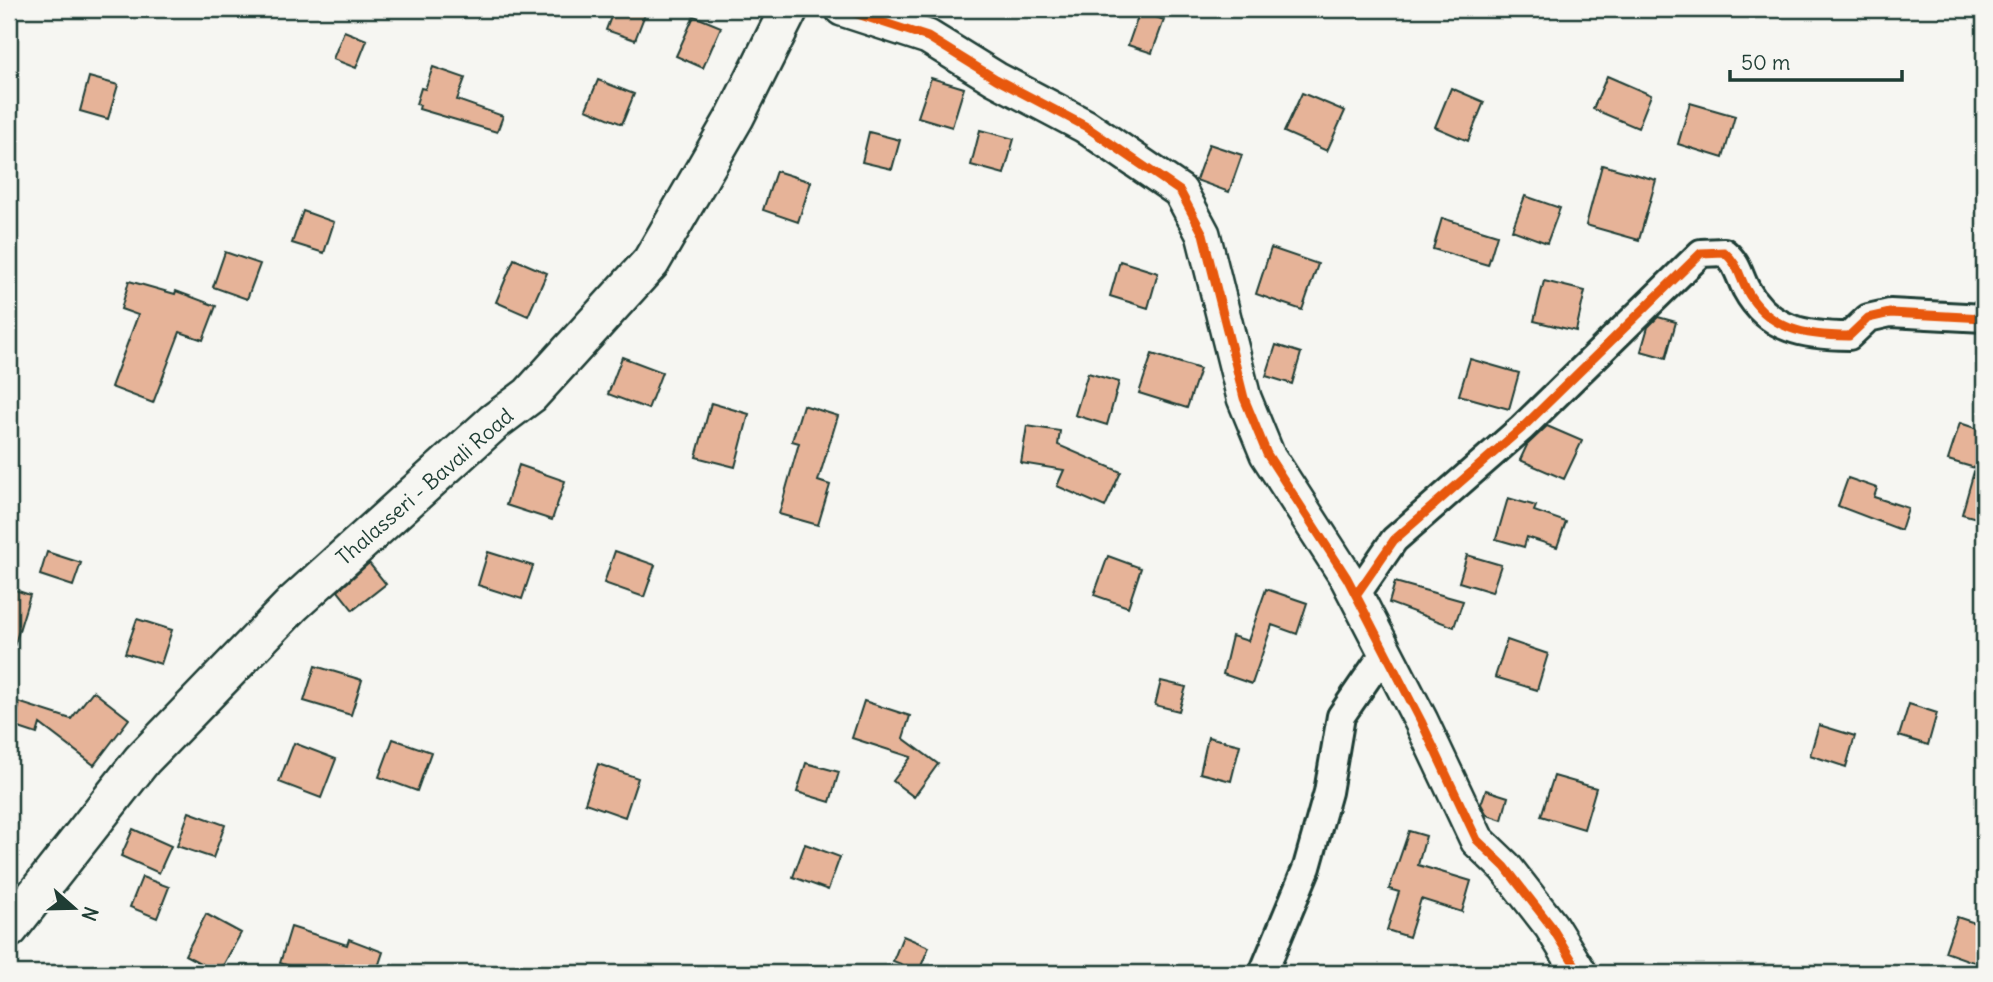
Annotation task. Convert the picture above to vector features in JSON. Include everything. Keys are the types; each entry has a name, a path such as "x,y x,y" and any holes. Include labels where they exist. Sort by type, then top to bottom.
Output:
{"main road":[{"name":"Thalasseri - Bavali Road","path":"9,929 142,760 293,604 494,422 530,395 651,262 735,117 789,9"}],"street":[{"path":"842,9 928,37 996,79 1084,126 1180,191 1203,234 1244,398 1267,454 1356,595 1477,840 1504,867 1550,926 1580,973"},
{"path":"1356,595 1394,540 1522,428 1701,253 1724,252 1738,264 1746,289 1774,322 1814,336 1849,336 1868,318 1890,313 1984,318"},
{"path":"1263,973 1307,867 1328,792 1341,716 1385,652"}],"building":[{"path":"614,9 647,9 635,40 606,30"},
{"path":"1140,11 1164,20 1152,53 1128,45"},
{"path":"694,16 721,27 703,68 676,56"},
{"path":"344,31 367,40 356,68 333,59"},
{"path":"433,67 465,78 457,100 503,116 497,132 419,109 420,105 416,104 421,88 425,89"},
{"path":"1607,76 1651,95 1638,128 1593,109"},
{"path":"89,77 118,85 108,119 80,111"},
{"path":"931,78 964,88 952,127 918,117"},
{"path":"598,80 634,94 622,124 586,109"},
{"path":"1451,88 1484,102 1468,141 1435,127"},
{"path":"1302,93 1345,111 1327,151 1284,132"},
{"path":"1690,103 1735,116 1723,158 1678,144"},
{"path":"980,130 1014,139 1004,174 971,165"},
{"path":"869,132 900,140 892,169 862,162"},
{"path":"1209,144 1242,155 1229,192 1196,180"},
{"path":"1602,165 1656,180 1639,240 1586,225"},
{"path":"776,171 811,182 798,222 763,210"},
{"path":"1525,196 1560,208 1547,243 1512,230"},
{"path":"303,211 334,222 324,253 292,243"},
{"path":"1442,218 1497,235 1488,265 1433,249"},
{"path":"1271,248 1318,264 1302,310 1256,294"},
{"path":"225,252 260,264 247,299 213,287"},
{"path":"514,259 547,273 528,316 496,302"},
{"path":"1120,261 1158,273 1148,308 1110,296"},
{"path":"129,281 175,294 176,291 216,306 203,340 180,332 153,403 111,387 138,315 121,309"},
{"path":"1544,281 1585,291 1576,331 1534,321"},
{"path":"1658,317 1676,322 1666,358 1641,351 1648,327"},
{"path":"1276,345 1301,353 1292,384 1266,376"},
{"path":"1152,354 1200,369 1187,408 1139,393"},
{"path":"622,357 662,372 648,409 608,394"},
{"path":"1470,359 1519,373 1509,409 1459,395"},
{"path":"1088,373 1119,382 1107,425 1075,415"},
{"path":"711,403 749,414 735,467 696,457"},
{"path":"803,405 838,416 818,481 830,485 818,525 779,514 799,443 792,441"},
{"path":"1960,423 1984,431 1984,520 1962,514 1975,468 1948,460"},
{"path":"1027,426 1060,431 1058,445 1121,472 1105,507 1057,486 1064,470 1021,463"},
{"path":"1547,426 1582,441 1564,479 1520,460 1527,445"},
{"path":"519,465 565,481 552,520 506,505"},
{"path":"1848,478 1877,488 1874,497 1908,508 1901,530 1838,506"},
{"path":"1508,498 1536,506 1534,511 1566,522 1557,547 1527,537 1524,547 1496,539"},
{"path":"615,551 655,565 644,597 604,583"},
{"path":"47,552 81,563 73,586 40,575"},
{"path":"488,552 533,566 522,599 478,585"},
{"path":"1467,555 1501,565 1492,592 1459,582"},
{"path":"1108,556 1141,568 1128,607 1094,595"},
{"path":"369,563 386,584 353,610 338,591"},
{"path":"1395,582 1463,601 1454,627 1389,603"},
{"path":"9,588 30,595 13,650 9,649"},
{"path":"1266,589 1307,603 1297,634 1272,625 1252,684 1223,674 1232,636 1248,641"},
{"path":"137,619 172,630 161,664 125,653"},
{"path":"1507,640 1548,654 1537,690 1495,677"},
{"path":"315,666 362,680 351,715 304,701"},
{"path":"1161,681 1186,687 1179,711 1155,705"},
{"path":"93,691 129,719 94,765 40,724 37,734 13,726 19,707 15,701 71,719"},
{"path":"864,701 910,716 903,738 938,764 914,797 893,781 911,757 852,738"},
{"path":"1909,704 1937,713 1928,745 1899,736"},
{"path":"1819,725 1855,736 1846,767 1810,755"},
{"path":"1208,737 1240,745 1231,781 1200,773"},
{"path":"393,739 431,752 417,791 379,777"},
{"path":"294,743 336,759 321,798 279,782"},
{"path":"806,763 839,772 830,802 797,792"},
{"path":"598,764 638,778 625,817 585,803"},
{"path":"1554,776 1596,788 1584,829 1541,816"},
{"path":"1486,790 1508,797 1502,820 1487,815 1481,804"},
{"path":"189,812 225,825 213,858 177,846"},
{"path":"133,829 171,846 159,873 121,856"},
{"path":"1409,831 1426,836 1418,865 1471,881 1462,912 1421,899 1409,937 1387,930 1399,892 1389,889"},
{"path":"805,844 840,857 828,890 793,877"},
{"path":"142,877 169,887 157,918 130,907"},
{"path":"206,914 241,933 219,973 185,955"},
{"path":"1957,917 1984,926 1984,940 1976,963 1945,952"},
{"path":"291,927 347,945 349,939 383,952 376,973 312,973 280,963"},
{"path":"903,936 929,947 919,971 893,961"}],"cycle path":[{"path":"842,9 928,37 996,79 1085,126 1180,191 1203,234 1244,398 1267,454 1347,578 1421,721 1477,840 1505,867 1551,926 1580,973"},
{"path":"1356,595 1394,540 1522,428 1701,253 1724,252 1735,265 1755,303 1765,314 1803,332 1849,336 1868,318 1890,313 1984,318"}]}
